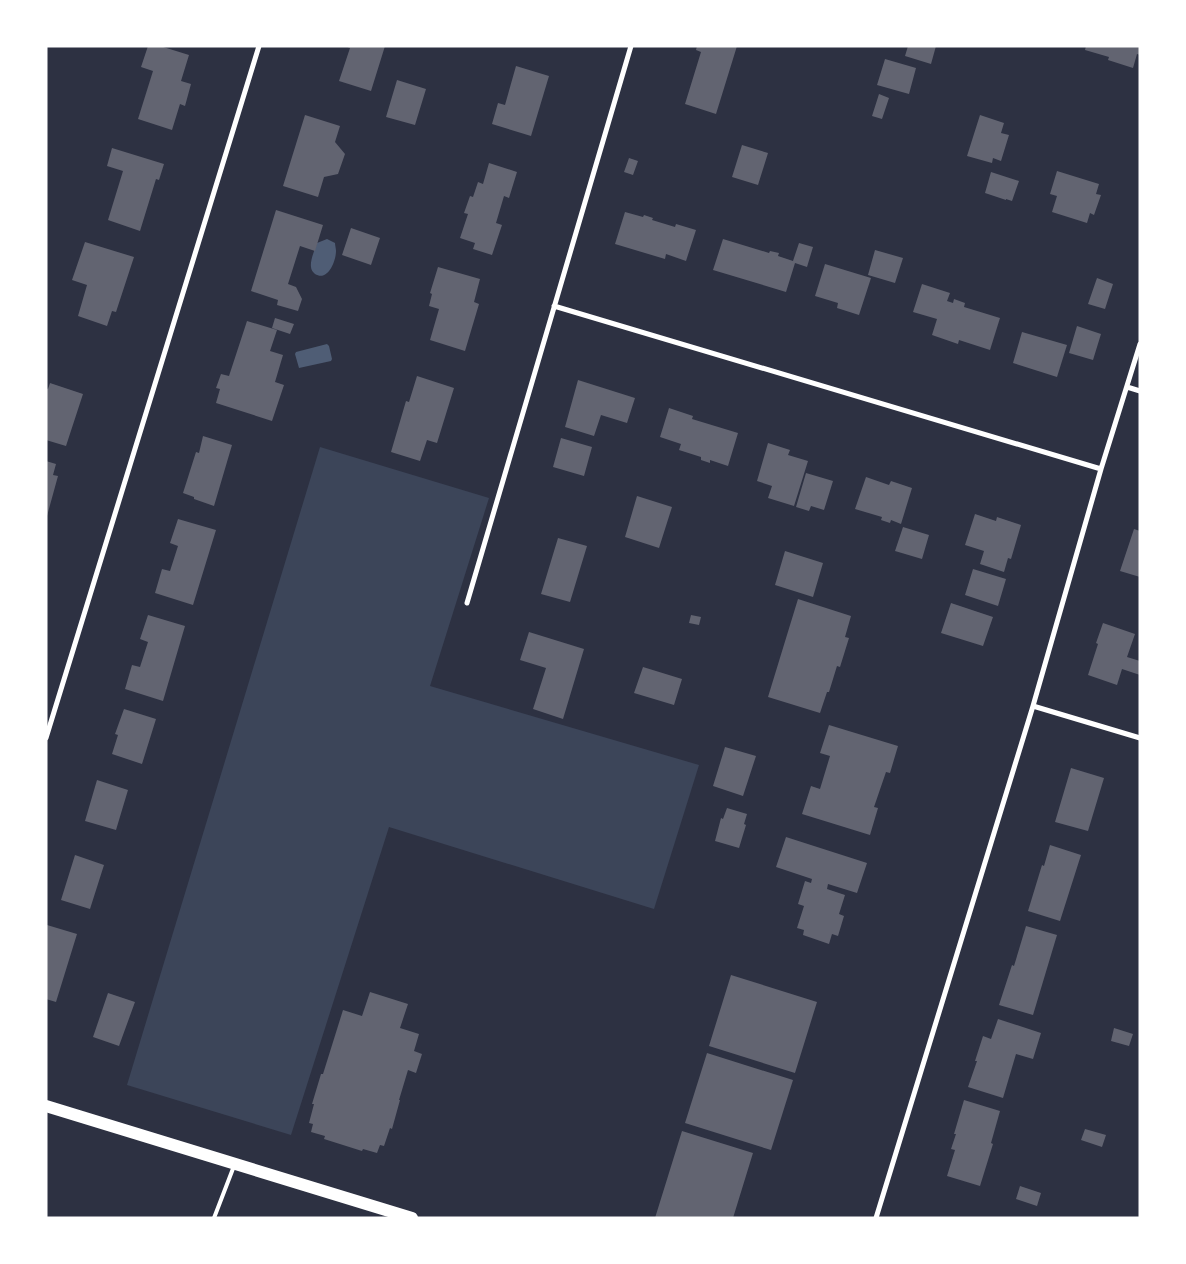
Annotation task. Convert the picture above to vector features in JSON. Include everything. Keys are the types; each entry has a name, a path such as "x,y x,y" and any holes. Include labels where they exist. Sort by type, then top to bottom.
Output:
{"main road":[{"path":"46,1106 412,1218"}],"street":[{"path":"46,738 259,46"},
{"path":"468,602 631,46"},
{"path":"554,306 1101,469"},
{"path":"876,1218 1033,706 1101,469 1140,344"},
{"path":"1127,387 1140,391"},
{"path":"1033,706 1140,738"}],"lane":[{"path":"214,1218 235,1164"}],"shaded area":[{"path":"327,239 335,243 336,255 333,265 327,273 320,276 312,270 311,261 317,243"},
{"path":"327,344 331,361 299,368 296,352"},
{"path":"320,447 489,498 430,686 699,765 654,909 389,827 291,1135 127,1085"}],"building":[{"path":"148,46 160,46 189,55 181,81 191,84 185,106 180,104 172,130 138,119 153,71 141,67"},
{"path":"345,46 385,46 371,91 339,81 350,48"},
{"path":"697,46 737,46 716,114 685,104 701,52 696,50"},
{"path":"908,46 936,46 931,64 905,56"},
{"path":"1086,46 1140,46 1140,55 1137,54 1133,68 1108,60 1109,57 1085,50"},
{"path":"885,59 916,68 909,94 877,85"},
{"path":"516,66 549,76 531,136 492,124 498,103 505,105"},
{"path":"397,80 426,89 415,125 386,117"},
{"path":"879,94 889,98 882,119 872,116"},
{"path":"305,115 340,126 335,142 345,154 338,174 324,177 318,197 283,186"},
{"path":"980,115 1004,123 1001,133 1009,135 1001,161 993,158 992,163 967,156"},
{"path":"742,145 768,153 758,185 732,177"},
{"path":"112,148 164,164 159,180 156,179 140,231 108,220 123,171 107,166"},
{"path":"629,158 638,161 633,175 624,172"},
{"path":"489,163 517,172 509,198 504,196 496,223 502,225 492,255 473,249 475,243 460,238 468,214 464,213 470,196 473,197 478,182 483,184"},
{"path":"1057,171 1099,184 1096,194 1101,195 1094,215 1090,213 1087,223 1052,212 1057,196 1050,194"},
{"path":"991,172 1019,181 1012,201 985,193"},
{"path":"276,210 323,225 315,251 300,246 288,284 296,287 302,299 298,311 277,305 278,300 251,291"},
{"path":"625,212 643,217 644,215 653,218 652,220 675,227 676,224 696,230 686,261 666,254 665,259 615,244"},
{"path":"351,228 380,238 371,265 342,255"},
{"path":"723,239 769,253 770,251 779,253 778,256 793,261 799,243 813,247 807,267 795,263 786,292 713,270"},
{"path":"85,242 134,257 116,312 112,311 107,326 78,316 87,285 72,280"},
{"path":"875,250 903,258 895,283 868,275"},
{"path":"825,264 871,278 859,315 837,308 838,303 815,296"},
{"path":"438,267 480,279 474,302 479,304 465,351 430,340 439,309 429,306 432,294 430,293"},
{"path":"1097,278 1113,284 1105,309 1088,304"},
{"path":"922,284 950,293 947,301 953,303 954,299 965,303 964,307 1000,318 990,350 959,340 958,344 932,335 937,319 913,312"},
{"path":"275,318 294,324 290,334 272,328"},
{"path":"247,321 277,330 270,351 283,355 275,382 284,385 272,421 216,403 220,389 216,388 221,374 229,376"},
{"path":"1077,326 1101,334 1093,360 1069,353"},
{"path":"1022,332 1067,345 1057,377 1013,363"},
{"path":"417,376 454,388 437,443 427,440 420,461 391,452 406,401 409,402"},
{"path":"578,380 635,398 627,423 601,415 594,436 565,427"},
{"path":"50,383 83,394 66,446 46,440 46,388 48,389"},
{"path":"669,408 693,416 692,419 738,433 728,466 710,460 710,463 701,460 701,457 679,450 681,444 660,437"},
{"path":"203,436 232,445 214,506 183,493 196,452 199,453"},
{"path":"561,438 592,447 584,476 553,467"},
{"path":"768,443 790,450 788,455 808,461 794,506 768,498 772,486 757,481"},
{"path":"46,461 56,464 53,475 58,476 47,516"},
{"path":"806,473 833,481 824,510 811,506 809,511 796,507"},
{"path":"866,477 889,485 891,481 912,488 901,524 891,520 890,523 881,520 882,517 855,509"},
{"path":"637,496 672,507 659,548 625,537"},
{"path":"975,514 996,521 997,517 1021,525 1011,559 1008,558 1004,572 980,564 984,551 965,545"},
{"path":"178,519 216,530 193,605 155,593 162,569 170,571 178,546 170,543"},
{"path":"903,527 929,535 922,559 895,551"},
{"path":"1134,529 1140,531 1140,577 1120,571"},
{"path":"558,538 587,546 570,602 541,594"},
{"path":"785,551 823,563 813,597 775,585"},
{"path":"973,569 1006,579 998,606 965,595"},
{"path":"798,599 851,616 845,637 849,638 840,667 837,666 820,713 768,697"},
{"path":"951,603 993,617 983,646 941,633"},
{"path":"148,615 185,626 163,701 125,689 132,665 140,667 148,642 140,639"},
{"path":"691,615 701,617 699,625 689,623"},
{"path":"1103,623 1135,634 1127,657 1140,661 1140,675 1122,669 1117,685 1088,675"},
{"path":"529,632 584,649 563,719 533,709 546,668 520,660"},
{"path":"643,667 682,679 674,705 634,693"},
{"path":"124,709 156,719 142,764 112,754 118,735 115,734"},
{"path":"829,725 898,746 890,773 886,772 874,807 878,808 870,835 802,814 811,786 820,789 830,756 820,753"},
{"path":"725,747 756,756 743,796 713,786"},
{"path":"1071,768 1104,778 1088,831 1055,822"},
{"path":"97,780 128,790 116,830 85,821"},
{"path":"727,808 747,814 744,824 746,825 739,848 715,841 721,818 723,819"},
{"path":"786,837 867,863 857,893 828,884 827,889 845,895 839,914 844,916 838,936 832,934 829,944 803,935 804,930 797,928 804,906 798,904 805,881 811,883 812,879 776,867"},
{"path":"1050,845 1081,855 1060,921 1028,911"},
{"path":"75,855 104,865 90,909 61,900"},
{"path":"47,925 77,934 56,1002 46,999"},
{"path":"1026,926 1057,935 1033,1015 999,1005 1012,965 1014,966"},
{"path":"731,975 817,1002 795,1073 709,1046"},
{"path":"370,992 408,1004 400,1028 419,1034 414,1051 422,1054 416,1073 408,1070 392,1129 390,1128 384,1146 380,1145 377,1153 363,1149 362,1151 324,1139 325,1136 311,1132 313,1124 309,1123 314,1104 312,1104 321,1074 323,1074 343,1010 362,1016"},
{"path":"108,993 135,1002 119,1046 93,1037"},
{"path":"998,1019 1041,1033 1033,1059 1016,1054 1003,1098 968,1087 983,1036 991,1039"},
{"path":"1114,1028 1133,1034 1129,1046 1111,1041"},
{"path":"707,1053 793,1080 771,1150 685,1123"},
{"path":"964,1100 1000,1111 991,1143 993,1144 980,1186 947,1176 955,1150 951,1149 956,1134 954,1134"},
{"path":"1085,1129 1106,1135 1102,1147 1081,1140"},
{"path":"682,1131 753,1153 733,1218 655,1218"},
{"path":"1020,1186 1041,1193 1037,1206 1016,1199"}]}
